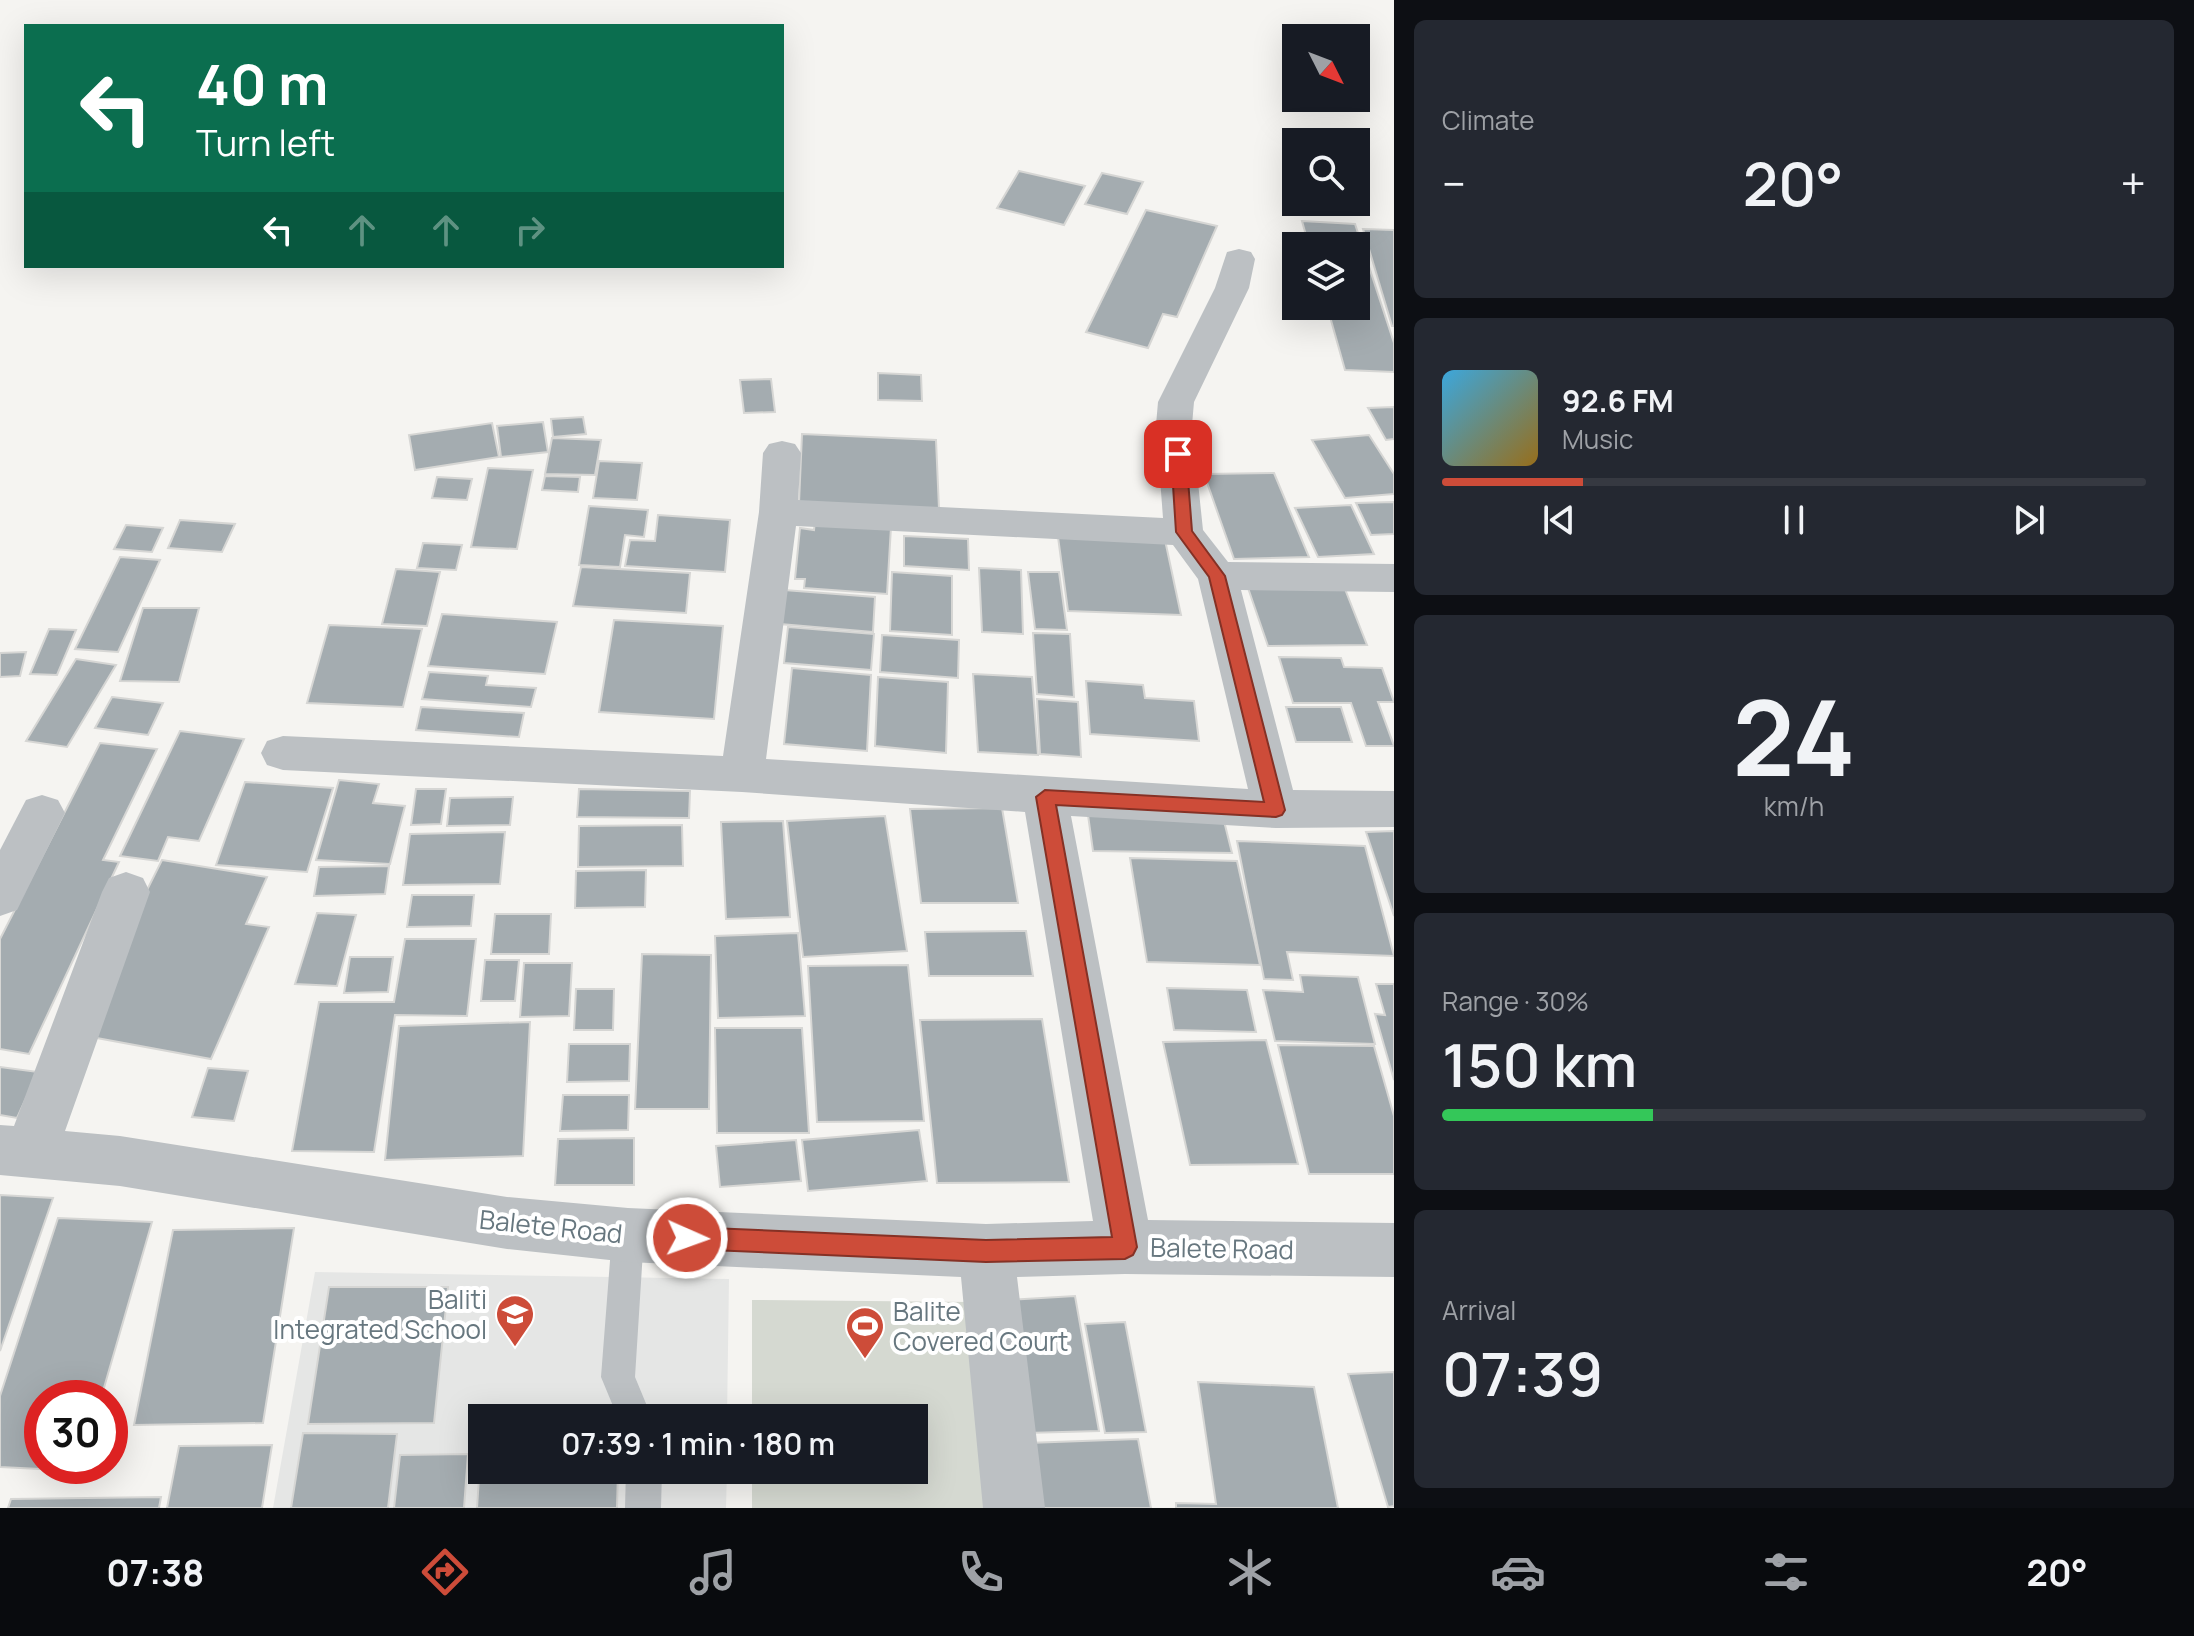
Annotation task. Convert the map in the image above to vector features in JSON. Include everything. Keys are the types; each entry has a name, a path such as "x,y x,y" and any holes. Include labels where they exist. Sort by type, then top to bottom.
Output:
{"street":[{"path":"1239,259 1232,288 1176,402 1174,425 1184,532 1217,576 1276,810"},
{"path":"742,775 778,512 782,453"},
{"path":"778,512 1184,532"},
{"path":"1217,576 1394,578"},
{"path":"283,753 742,775 1276,810 1394,809"},
{"path":"1045,797 1125,1247"},
{"path":"0,896 42,813"},
{"path":"15,1153 126,892"},
{"name":"Balete Road","path":"15,1153 120,1161 507,1223 628,1235 986,1251 1125,1247 1394,1250"},
{"path":"986,1251 1014,1508"}],"lane":[{"path":"628,1235 618,1377 629,1404"},
{"path":"643,1508 644,1484"}],"shaded area":[{"name":"Baliti Integrated School","path":"315,1272 729,1279 727,1404 468,1404 468,1484 727,1484 726,1508 273,1508"},
{"name":"Balite Covered Court","path":"752,1300 972,1302 991,1508 752,1508 752,1484 928,1484 928,1404 752,1404"}],"building":[{"path":"1019,171 1085,186 1064,225 997,208"},
{"path":"1102,173 1143,182 1127,214 1085,204"},
{"path":"1146,210 1217,226 1177,317 1163,314 1148,348 1086,332"},
{"path":"1302,221 1355,224 1358,232 1305,232"},
{"path":"1363,229 1394,230 1394,326 1370,252 1370,232 1364,232"},
{"path":"1370,270 1394,343 1394,372 1345,370 1331,320 1370,320"},
{"path":"878,373 921,375 922,401 878,400"},
{"path":"771,379 775,412 744,413 740,380"},
{"path":"1394,407 1394,439 1386,440 1368,408"},
{"path":"583,417 586,434 553,437 551,419"},
{"path":"543,422 548,452 501,457 497,426"},
{"path":"492,423 499,457 415,470 409,435"},
{"path":"802,434 936,440 939,509 799,503"},
{"path":"1369,435 1394,474 1394,494 1345,498 1312,440"},
{"path":"552,438 601,440 595,475 545,474"},
{"path":"599,461 642,463 637,500 593,498"},
{"path":"488,468 533,470 517,549 471,547"},
{"path":"1274,473 1309,557 1234,559 1204,474"},
{"path":"545,476 580,477 578,492 542,490"},
{"path":"437,477 472,479 467,500 432,498"},
{"path":"1394,502 1394,534 1371,535 1356,503"},
{"path":"1351,505 1374,554 1318,557 1295,508"},
{"path":"589,506 648,510 644,537 625,535 620,567 579,565"},
{"path":"658,515 730,520 725,572 625,566 630,540 655,541"},
{"path":"180,520 235,524 222,552 168,548"},
{"path":"815,521 891,527 887,594 804,588 805,579 795,579 800,528 814,530"},
{"path":"126,525 163,528 152,552 114,549"},
{"path":"904,536 968,539 969,570 904,566"},
{"path":"1058,537 1165,540 1181,615 1068,611"},
{"path":"423,543 462,545 456,570 417,568"},
{"path":"120,557 160,560 118,652 75,649"},
{"path":"581,567 690,573 686,613 573,606"},
{"path":"979,568 1021,570 1023,634 982,632"},
{"path":"396,569 440,572 427,626 382,624"},
{"path":"892,572 952,576 952,635 890,631"},
{"path":"1028,572 1059,572 1067,630 1035,629"},
{"path":"1343,584 1367,645 1268,646 1247,585"},
{"path":"784,590 875,597 873,632 780,624"},
{"path":"143,608 199,608 179,682 120,681"},
{"path":"442,614 557,622 545,674 428,666"},
{"path":"614,620 723,626 714,719 599,712"},
{"path":"329,625 422,629 403,707 307,703"},
{"path":"788,627 874,634 871,670 784,663"},
{"path":"49,629 76,630 57,675 30,674"},
{"path":"1033,633 1070,634 1074,697 1037,694"},
{"path":"882,635 959,640 958,678 880,672"},
{"path":"26,652 20,676 0,677 0,653"},
{"path":"1279,657 1341,658 1344,667 1382,668 1394,702 1378,702 1394,746 1366,746 1351,703 1293,703"},
{"path":"76,659 116,665 67,747 26,741"},
{"path":"792,668 871,675 867,751 784,744"},
{"path":"429,672 488,676 486,685 536,688 531,707 422,699"},
{"path":"973,674 1032,677 1038,755 978,752"},
{"path":"878,677 948,682 946,753 875,746"},
{"path":"1086,681 1143,685 1145,698 1194,701 1199,741 1090,734"},
{"path":"112,697 163,703 148,735 95,728"},
{"path":"1037,699 1078,702 1081,757 1040,754"},
{"path":"421,707 524,713 519,737 416,730"},
{"path":"1286,707 1341,707 1352,742 1296,742"},
{"path":"180,731 244,739 199,841 168,837 158,861 120,856"},
{"path":"100,743 157,749 103,860 119,862 29,1054 0,1049 0,939"},
{"path":"339,780 379,784 373,803 405,806 390,864 316,860"},
{"path":"245,782 333,788 307,872 216,865"},
{"path":"416,789 446,789 441,824 411,825"},
{"path":"579,789 690,791 689,818 577,817"},
{"path":"513,797 510,825 447,826 450,798"},
{"path":"1002,808 1018,903 921,903 910,809"},
{"path":"1088,815 1223,817 1232,853 1093,851"},
{"path":"885,816 907,951 803,957 787,821"},
{"path":"783,821 790,917 726,919 721,822"},
{"path":"682,825 683,866 578,867 579,826"},
{"path":"1394,831 1394,916 1366,832"},
{"path":"505,832 500,884 403,885 410,834"},
{"path":"1237,841 1365,846 1394,956 1287,952 1293,980 1264,979"},
{"path":"1130,858 1237,861 1260,965 1147,962"},
{"path":"162,860 267,877 246,924 269,927 211,1059 75,1034"},
{"path":"389,866 385,894 314,896 319,867"},
{"path":"646,870 645,907 575,908 576,871"},
{"path":"412,895 474,895 471,926 407,927"},
{"path":"317,913 356,915 337,986 295,984"},
{"path":"495,914 551,914 549,954 491,954"},
{"path":"1026,931 1033,976 929,976 925,932"},
{"path":"798,933 805,1016 718,1018 715,936"},
{"path":"405,939 476,939 467,1016 395,1015 374,1152 292,1151 319,1002 394,1002"},
{"path":"642,954 711,955 709,1109 635,1109"},
{"path":"350,957 393,957 388,992 344,993"},
{"path":"485,960 519,960 515,1001 481,1001"},
{"path":"524,963 572,963 569,1016 520,1017"},
{"path":"908,965 924,1121 817,1122 808,966"},
{"path":"1300,975 1358,977 1375,1044 1275,1041 1263,990 1303,992"},
{"path":"1376,984 1394,984 1394,1080 1375,1014 1385,1015"},
{"path":"1167,988 1247,990 1256,1032 1174,1030"},
{"path":"576,989 614,989 613,1030 574,1030"},
{"path":"1042,1019 1069,1182 937,1183 920,1020"},
{"path":"530,1022 523,1156 385,1160 399,1026"},
{"path":"715,1028 802,1028 809,1133 717,1133"},
{"path":"1266,1040 1298,1164 1190,1165 1163,1042"},
{"path":"569,1044 630,1044 629,1081 567,1082"},
{"path":"1278,1045 1374,1046 1394,1116 1394,1174 1309,1174"},
{"path":"0,1067 38,1072 17,1118 0,1115"},
{"path":"208,1068 248,1071 234,1121 192,1117"},
{"path":"563,1095 629,1095 628,1130 560,1131"},
{"path":"919,1130 927,1181 808,1191 802,1140"},
{"path":"634,1138 634,1185 555,1185 558,1139"},
{"path":"796,1140 801,1181 720,1187 716,1146"},
{"path":"0,1195 53,1198 0,1351"},
{"path":"58,1218 152,1222 106,1380 24,1380 24,1468 0,1467 0,1396"},
{"path":"294,1228 263,1423 134,1425 173,1230"},
{"path":"329,1287 448,1287 434,1423 308,1424"},
{"path":"1075,1296 1099,1431 1026,1433 1006,1300"},
{"path":"1125,1322 1146,1432 1105,1433 1085,1324"},
{"path":"1394,1372 1394,1506 1388,1507 1348,1374"},
{"path":"1198,1382 1314,1387 1338,1508 1176,1508 1176,1503 1216,1504"},
{"path":"303,1433 397,1434 388,1508 291,1508"},
{"path":"1138,1439 1151,1508 1036,1508 1027,1443"},
{"path":"272,1445 262,1508 167,1508 179,1446"},
{"path":"468,1454 464,1508 394,1508 400,1455"},
{"path":"479,1484 618,1484 617,1508 477,1508"},
{"path":"161,1497 159,1508 8,1508 11,1499"}],"place":[{"name":"Baliti Integrated School","path":"515,1348"},
{"name":"Balite Covered Court","path":"865,1360"}],"route":[{"path":"687,1238 986,1251 1125,1247 1045,797 1276,810 1217,576 1184,532 1178,454"}]}
